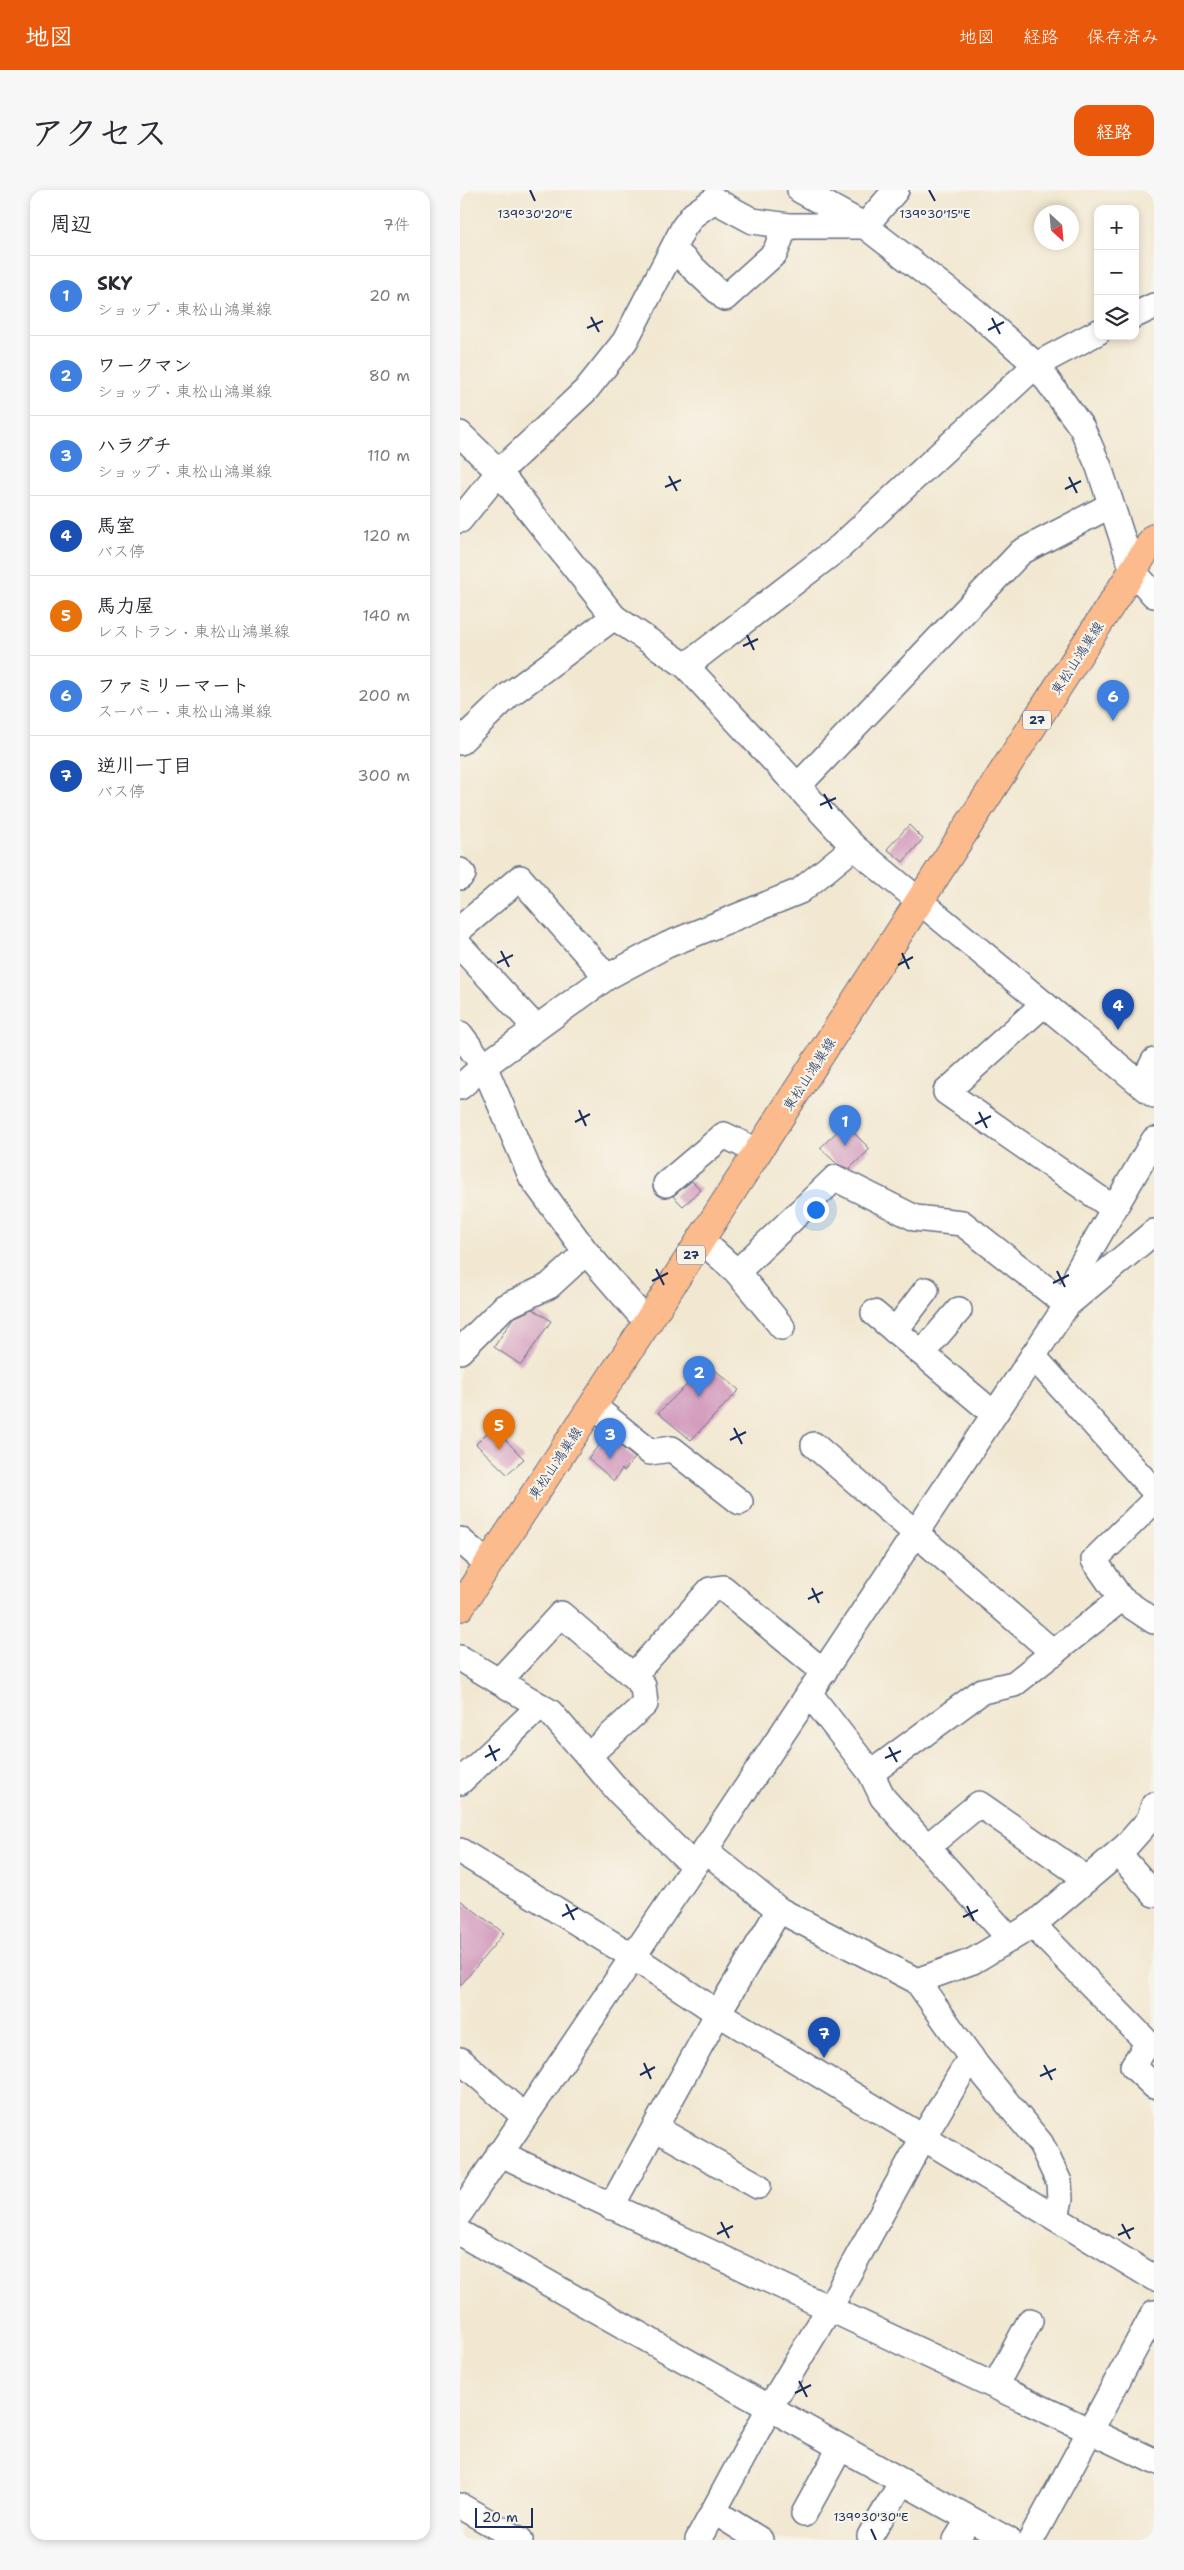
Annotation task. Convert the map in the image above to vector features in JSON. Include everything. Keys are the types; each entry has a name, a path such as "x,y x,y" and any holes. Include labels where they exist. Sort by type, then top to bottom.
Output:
{"main road":[{"name":"東松山鴻巣線","path":"460,1607 701,1240 1154,538"}],"street":[{"path":"800,190 865,226 976,312 1036,365 1082,428 1099,467 1133,571 1154,595"},
{"path":"460,520 500,472 586,390 625,341 693,215 714,200 753,222 785,226 865,226 896,190"},
{"path":"674,250 725,298 775,253 785,226"},
{"path":"1139,313 1154,306"},
{"path":"686,666 841,546 1036,365 1094,334"},
{"path":"460,434 500,472 614,617 686,666 854,847 1148,1090 1154,1061"},
{"path":"798,786 1021,552 1111,505"},
{"path":"460,742 508,694 614,617"},
{"path":"460,1088 484,1066 607,976 667,945 800,891 854,847"},
{"path":"460,871 463,874 460,877"},
{"path":"460,929 520,878 607,976"},
{"path":"460,946 536,1028"},
{"path":"1044,1004 946,1092 1113,1208"},
{"path":"460,1034 484,1066 532,1178 586,1252 638,1312 649,1320"},
{"path":"666,1184 724,1136 758,1152"},
{"path":"460,2213 824,1672 1067,1305 1079,1269 1154,1140"},
{"path":"737,1272 835,1178 914,1218 962,1223 1067,1305"},
{"path":"1067,1305 1154,1232"},
{"path":"701,1240 737,1272 782,1327"},
{"path":"460,1351 504,1307 548,1286 586,1252"},
{"path":"895,1331 926,1290"},
{"path":"922,1353 959,1310"},
{"path":"874,1313 994,1414"},
{"path":"1033,1356 1154,1491"},
{"path":"593,1406 650,1452 672,1449 740,1502"},
{"path":"814,1445 1054,1653"},
{"path":"1154,1501 1094,1560 1121,1598 1154,1622"},
{"path":"460,1540 488,1564"},
{"path":"633,1676 710,1590 723,1588 824,1672"},
{"path":"871,1773 982,1691 1014,1684 1121,1598"},
{"path":"500,1680 560,1614 633,1676 643,1686 645,1704 588,1756"},
{"path":"460,1658 500,1680 550,1712 620,1793 699,1858 779,1910 917,1981 970,2057 1041,2144 1058,2182 1060,2199 1056,2218"},
{"path":"809,1693 871,1773 883,1798 1010,1939"},
{"path":"460,1782 540,1706"},
{"path":"928,1847 979,1804 1087,1879"},
{"path":"917,1981 973,1961 1033,1925 1118,1853 1149,1820 1154,1805"},
{"path":"460,1851 632,1956 718,2013 924,2136 1154,2278"},
{"path":"1118,1853 1154,1894"},
{"path":"612,2207 718,2013 779,1910"},
{"path":"1033,1925 1148,2043 1133,2066 1154,2086"},
{"path":"698,2540 770,2407 829,2309 924,2136 970,2057"},
{"path":"460,2060 525,2117"},
{"path":"655,2128 758,2186"},
{"path":"499,2153 1154,2460"},
{"path":"460,2233 969,2519 995,2537"},
{"path":"1032,2540 1154,2313"},
{"path":"995,2386 1030,2321"},
{"path":"804,2514 840,2448"},
{"path":"870,2536 902,2482"},
{"path":"460,2506 520,2540"},
{"path":"714,2512 760,2540"},
{"path":"956,2540 969,2519"}],"building":[{"path":"909,825 923,839 903,862 887,849"},
{"path":"845,1124 870,1149 849,1169 837,1164 820,1148"},
{"path":"692,1181 701,1190 683,1206 673,1196"},
{"path":"533,1309 551,1321 521,1365 494,1347 513,1318"},
{"path":"708,1364 739,1390 691,1440 658,1413"},
{"path":"493,1427 524,1459 507,1474 476,1444"},
{"path":"615,1442 635,1458 624,1471 622,1469 614,1481 588,1458 601,1443 610,1449"},
{"path":"460,1900 504,1933 460,1986"}],"place":[{"name":"ファミリーマート","path":"1113,721"},
{"name":"馬室","path":"1118,1030"},
{"name":"SKY","path":"845,1146"},
{"name":"ワークマン","path":"699,1397"},
{"name":"馬力屋","path":"499,1450"},
{"name":"ハラグチ","path":"610,1459"},
{"name":"逆川一丁目","path":"824,2058"}]}
